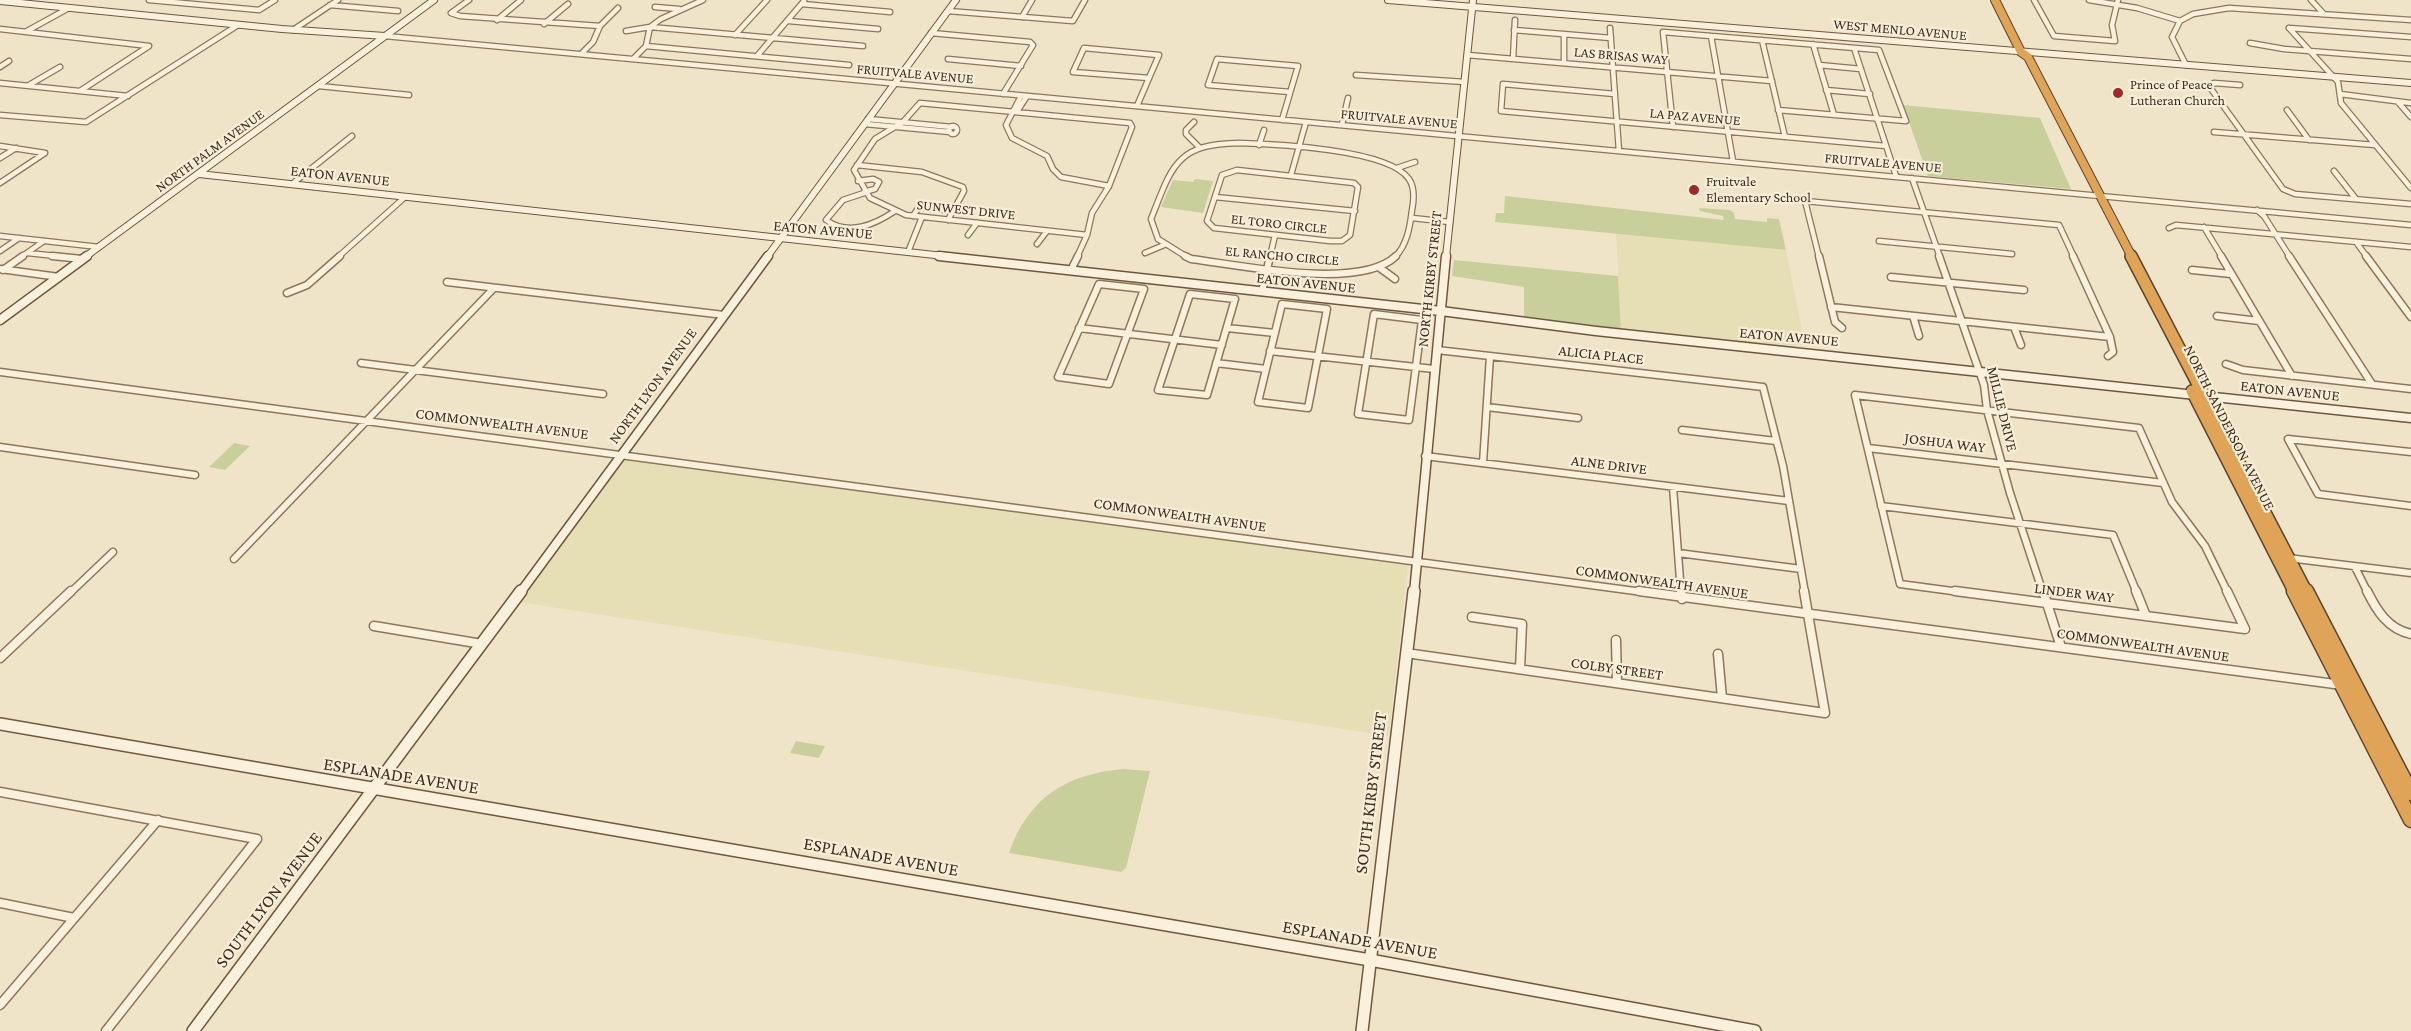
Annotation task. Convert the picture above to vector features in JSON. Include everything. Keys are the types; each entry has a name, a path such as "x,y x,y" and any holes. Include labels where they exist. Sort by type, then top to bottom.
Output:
{"highway":[{"name":"NORTH SANDERSON AVENUE","path":"1995,0 2021,52 2028,57 2067,133 2095,195"},
{"name":"NORTH SANDERSON AVENUE","path":"2021,52 2019,56 2050,116 2095,195 2349,686 2411,793"},
{"path":"2050,116 2055,118 2063,132 2067,133"},
{"name":"NORTH SANDERSON AVENUE","path":"2349,686 2411,820"}],"street":[{"path":"149,0 260,10 275,0"},
{"path":"215,6 225,0"},
{"path":"293,30 338,0"},
{"name":"NORTH PALM AVENUE","path":"0,320 434,0"},
{"path":"469,0 453,12 453,15 544,24 600,26"},
{"path":"497,20 521,0"},
{"path":"633,59 646,46 650,27 661,19 703,0"},
{"path":"735,35 767,0"},
{"name":"NORTH LYON AVENUE","path":"374,790 956,0"},
{"path":"1022,17 1032,0"},
{"path":"948,10 1073,21 1085,0"},
{"name":"WEST MENLO AVENUE","path":"1388,0 1473,4 2021,52 2411,83"},
{"path":"2034,0 2054,36 2115,41 2112,25 2118,2"},
{"path":"2089,0 2118,2 2180,21"},
{"path":"2312,0 2323,13"},
{"path":"0,1 293,30 386,36"},
{"path":"757,56 804,2 890,12"},
{"path":"544,24 568,4"},
{"name":"NORTH KIRBY STREET","path":"1418,560 1425,456 1473,4"},
{"path":"330,5 398,11"},
{"path":"656,7 682,10"},
{"path":"581,54 593,42 600,26 618,8"},
{"path":"2186,65 2172,37 2180,21 2193,14 2229,8 2411,20"},
{"path":"27,32 67,9"},
{"path":"1513,59 1515,20"},
{"path":"789,21 878,29"},
{"path":"0,115 75,123 86,122 238,25"},
{"path":"626,31 650,27 863,46"},
{"path":"1610,28 1619,151"},
{"path":"2411,37 2289,28 2332,76 2340,88 2341,103 2411,188"},
{"path":"0,29 149,46 80,91"},
{"path":"1515,30 1611,38"},
{"path":"1673,127 1663,32 1879,50 1906,121 1778,110"},
{"path":"931,33 1030,42 1033,45 1003,94"},
{"path":"1564,34 1564,63"},
{"name":"FRUITVALE AVENUE","path":"386,36 2411,225"},
{"path":"1711,36 1733,161"},
{"path":"1762,40 1785,137"},
{"path":"2250,43 2311,51 2411,59"},
{"path":"1813,45 1834,115"},
{"path":"646,46 849,65"},
{"path":"1137,106 1150,78 1159,56 1084,48 1073,72 1150,78"},
{"path":"1854,48 1896,176"},
{"name":"LAS BRISAS WAY","path":"1467,55 1772,81"},
{"path":"948,59 1021,66"},
{"path":"1282,120 1298,66 1217,59 1208,85 1290,92"},
{"path":"0,67 9,61"},
{"path":"1819,66 1861,69"},
{"path":"28,86 60,67"},
{"path":"1356,75 1465,82"},
{"path":"0,83 128,96"},
{"name":"LA PAZ AVENUE","path":"1615,94 1503,84 1501,111 1886,146"},
{"path":"2240,85 2210,84 2283,189 2289,192 2411,204"},
{"path":"319,86 409,95"},
{"path":"1826,90 1869,94"},
{"path":"2340,94 2411,103"},
{"path":"1024,96 1018,110 1013,111 1006,125 1007,132 1012,138 1047,156 1053,170 1061,177 1109,186"},
{"path":"1342,125 1348,99"},
{"path":"2398,102 2411,117"},
{"path":"948,220 964,191 963,187 922,172 857,165 875,139 897,127 920,103 1128,122 1132,127 1109,186 1095,207 1087,235 1071,270"},
{"path":"2287,110 2309,140"},
{"path":"867,121 903,122 951,130 897,127 886,123"},
{"path":"1194,122 1186,130 1186,134 1200,148"},
{"path":"1291,175 1306,122"},
{"path":"1259,144 1264,130"},
{"path":"2214,132 2376,145"},
{"path":"292,184 352,136"},
{"path":"1145,253 1164,245 1154,233 1151,219 1172,167 1184,156 1200,148 1236,142 1365,155 1397,168 1415,162"},
{"path":"0,146 45,153 0,183"},
{"path":"0,158 16,148"},
{"name":"SUNWEST DRIVE","path":"857,165 854,170 864,192 879,204 895,211 913,216 1087,235"},
{"name":"EL RANCHO CIRCLE","path":"1164,245 1191,259 1333,275 1356,274 1380,268 1402,252 1407,242 1412,218 1414,190 1410,180 1397,168"},
{"name":"EL TORO CIRCLE","path":"1237,170 1354,183 1358,187 1350,235 1342,241 1221,230 1209,225 1215,197 1222,175 1228,171 1237,170"},
{"path":"2334,171 2356,199"},
{"name":"EATON AVENUE","path":"199,174 1441,311 1596,331 1979,370 2411,418"},
{"name":"MILLIE DRIVE","path":"1912,178 1979,370 1987,410 2019,523 2061,647"},
{"path":"858,181 873,179 879,182 875,189 843,200 826,220 838,227 861,227 880,222 895,211"},
{"path":"287,293 307,285 405,197"},
{"path":"1215,197 1354,211"},
{"path":"1842,328 1835,322 1805,201 2059,225 2110,337 2113,352 2108,356"},
{"path":"913,216 919,207 953,211"},
{"path":"2257,210 2266,228 2273,234 2372,384"},
{"path":"905,251 912,245 910,242 922,217"},
{"path":"1412,218 1450,222"},
{"path":"968,236 977,223"},
{"path":"2169,228 2176,225 2204,227 2411,247"},
{"path":"2204,227 2292,376"},
{"path":"1037,244 1047,231"},
{"path":"1262,292 1275,235"},
{"path":"0,236 99,247"},
{"path":"0,251 19,238"},
{"path":"2,270 44,241"},
{"path":"1879,241 2012,254"},
{"path":"2356,242 2411,317"},
{"path":"28,253 82,260"},
{"path":"1380,268 1395,279"},
{"path":"2,270 58,277"},
{"path":"2192,270 2231,274"},
{"path":"1891,277 2024,290"},
{"path":"447,282 724,315"},
{"path":"1099,284 1144,289 1109,384 1058,377 1079,328 1099,284"},
{"path":"234,559 494,288"},
{"path":"1190,294 1235,299 1227,328 1207,395 1158,390 1190,294"},
{"path":"1282,304 1328,309 1308,408 1258,402 1270,351 1282,304"},
{"path":"1831,307 2110,337"},
{"path":"1374,314 1422,320 1409,420 1358,414 1367,362 1374,314"},
{"path":"1913,316 1919,336"},
{"path":"2217,316 2259,321"},
{"path":"2014,327 2021,345"},
{"path":"1079,328 1222,345"},
{"path":"1227,328 1275,333"},
{"name":"ALICIA PLACE","path":"1437,350 1763,387 1776,441"},
{"path":"1270,351 1434,369"},
{"path":"1483,463 1490,356"},
{"path":"361,363 603,394"},
{"path":"1216,363 1266,369"},
{"path":"2226,364 2243,370 2411,389"},
{"name":"COMMONWEALTH AVENUE","path":"0,372 623,453 1418,560 1682,599 2349,686"},
{"path":"2146,616 2113,535 1881,506 1855,395 2139,428 2163,483"},
{"path":"1487,407 1578,418"},
{"path":"1682,430 1776,441 1809,615"},
{"path":"2411,452 2288,440 2318,494 2411,506"},
{"path":"0,447 195,475"},
{"name":"JOSHUA WAY","path":"1868,447 2163,483"},
{"name":"ALNE DRIVE","path":"1425,456 1789,501"},
{"name":"LINDER WAY","path":"1881,506 1900,584 2245,629 2210,554 2177,509 2163,483"},
{"path":"1673,487 1682,599"},
{"path":"0,658 113,552"},
{"path":"1678,553 1801,568"},
{"path":"2282,558 2411,573"},
{"name":"SOUTH KIRBY STREET","path":"1362,1031 1418,560"},
{"path":"2355,567 2386,622 2395,630 2411,634"},
{"name":"COLBY STREET","path":"1406,653 1825,713 1809,615"},
{"path":"1472,617 1522,624 1520,669"},
{"path":"374,626 482,644"},
{"path":"1616,640 1617,683"},
{"path":"1718,654 1722,698"},
{"name":"ESPLANADE AVENUE","path":"0,724 1370,960 1755,1031"},
{"name":"SOUTH LYON AVENUE","path":"193,1031 374,790"},
{"path":"0,792 257,838 106,1031"},
{"path":"0,1005 158,820"},
{"path":"0,903 75,918"}],"shaded area":[{"path":"1616,233 1786,250 1805,345 1780,348 1621,330"},
{"path":"624,458 1408,564 1389,736 518,602"}],"green space":[{"path":"1903,105 2040,118 2071,189 1928,176"},
{"path":"1195,179 1213,181 1203,213 1161,207 1173,180 1193,182"},
{"path":"1505,196 1724,220 1723,216 1700,211 1699,208 1730,210 1734,213 1735,219 1767,222 1767,218 1779,219 1786,250 1495,222 1496,213 1504,213"},
{"path":"1454,260 1618,276 1621,330 1524,317 1524,287 1452,276"},
{"path":"234,443 250,446 225,470 209,467"},
{"path":"796,741 825,746 819,758 790,753"},
{"path":"1123,769 1150,771 1126,868 1121,872 1009,853 1027,817 1052,792 1084,776"}],"place":[{"name":"Prince of Peace Lutheran Church","path":"2118,93"},
{"name":"Fruitvale Elementary School","path":"1694,190"}]}
